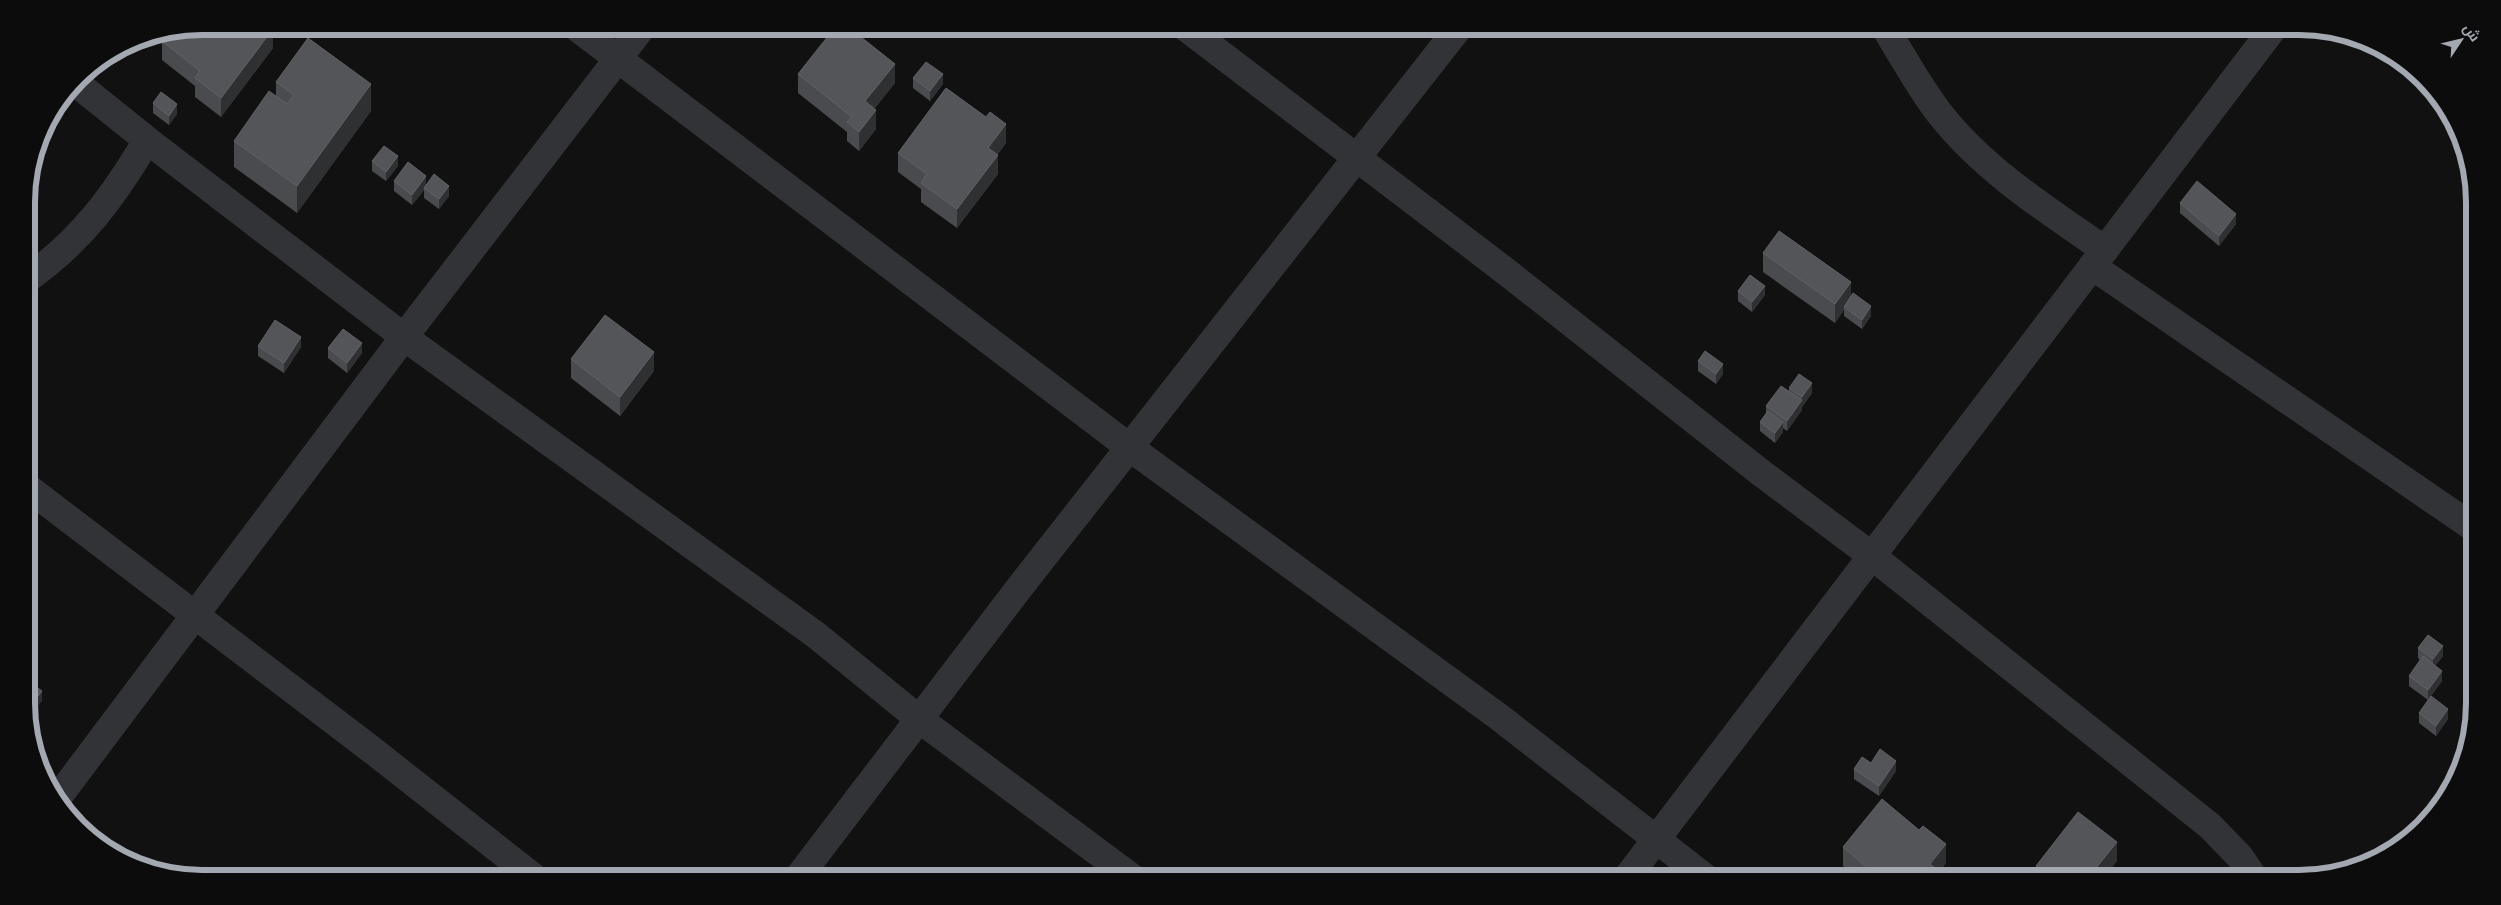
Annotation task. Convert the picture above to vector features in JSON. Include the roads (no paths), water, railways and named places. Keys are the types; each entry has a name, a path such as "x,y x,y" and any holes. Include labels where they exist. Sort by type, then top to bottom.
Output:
{"street":[{"path":"586,35 1129,447 1499,717 1696,870"},
{"path":"61,793 404,337 636,35"},
{"path":"1196,35 1504,270 1637,377 1872,556 2210,826 2240,856 2249,870"},
{"path":"804,870 1129,447 1453,35"},
{"path":"1890,35 1939,113 1968,146 2099,258 2466,522"},
{"path":"1632,870 2268,35"},
{"path":"81,87 147,140 404,337 816,635 918,719 1122,870"},
{"path":"35,274 95,219 117,190 147,140"},
{"path":"35,493 372,750 525,870"}]}
